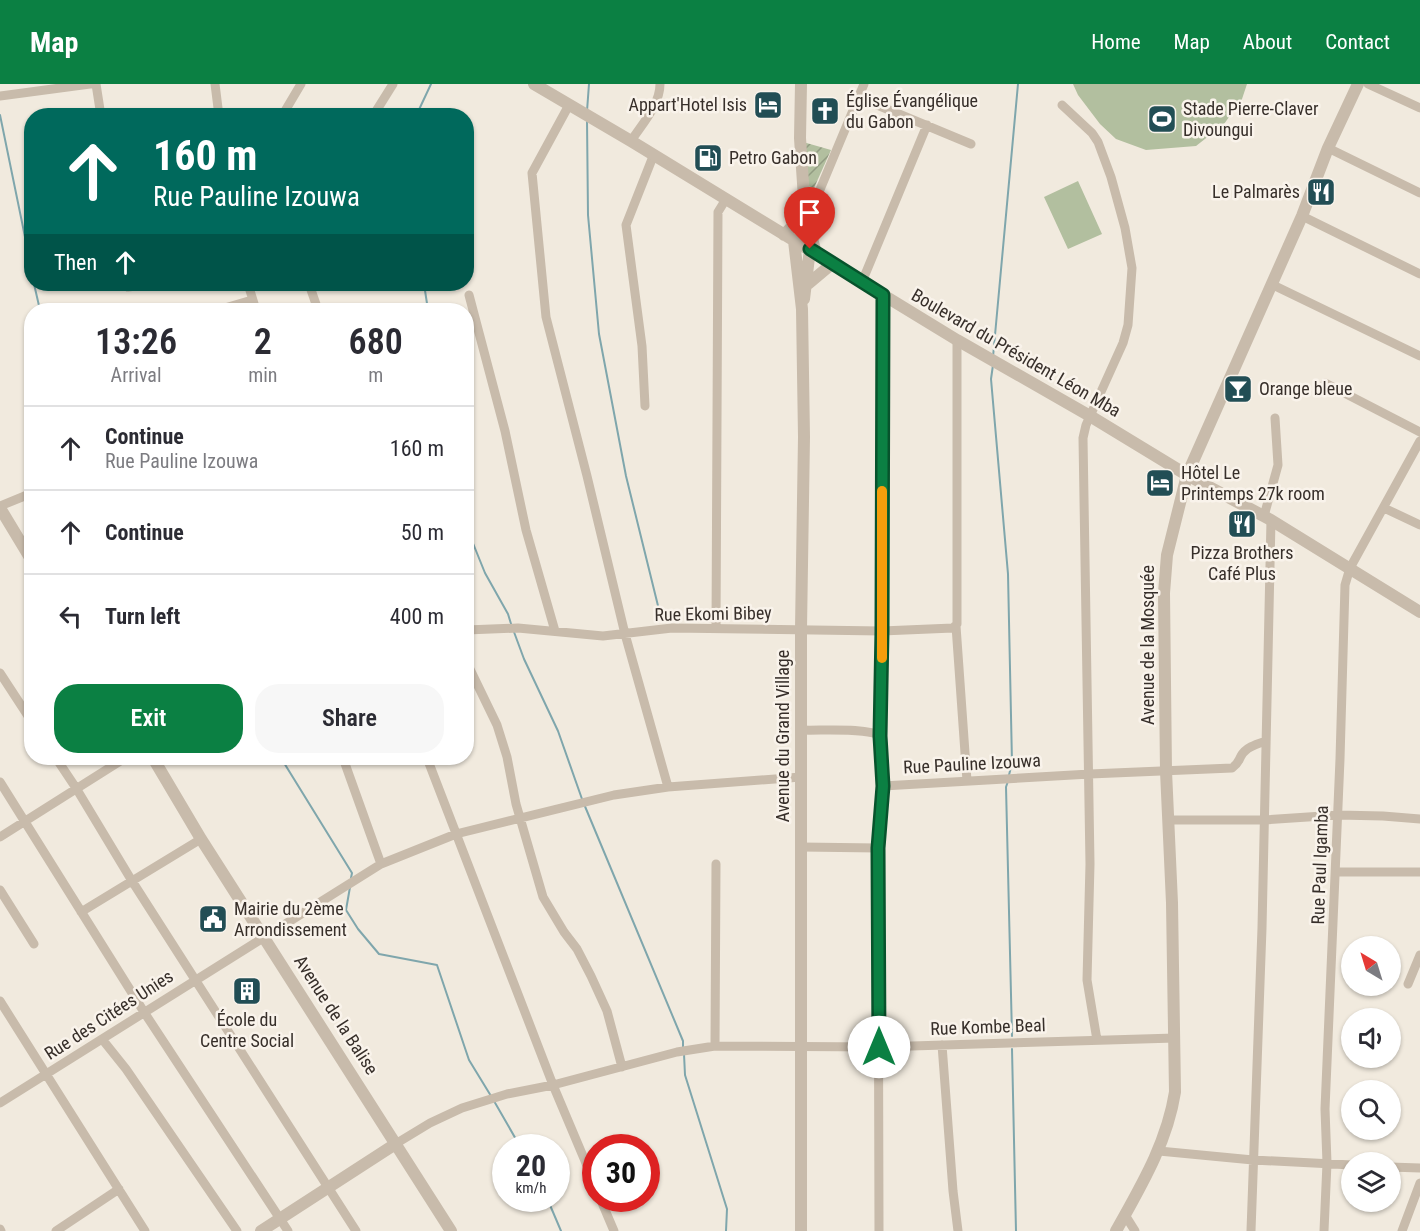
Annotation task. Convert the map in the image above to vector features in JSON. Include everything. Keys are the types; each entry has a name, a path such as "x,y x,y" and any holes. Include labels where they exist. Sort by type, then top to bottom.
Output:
{"street":[{"path":"0,96 90,84"},
{"path":"96,84 100,108"},
{"path":"215,84 218,108"},
{"path":"287,108 301,84"},
{"path":"378,108 393,84"},
{"name":"Boulevard du Président Léon Mba","path":"534,84 654,154 957,340 1187,475 1268,518 1420,612"},
{"path":"631,141 655,104 660,93 660,84"},
{"path":"801,84 800,138 805,213 813,251 802,309"},
{"path":"789,238 805,213 817,205 819,192 864,84"},
{"name":"Avenue de la Mosquée","path":"1116,1231 1159,1151 1172,1114 1175,1092 1166,771 1164,593 1167,555 1187,475 1302,216 1328,148 1358,84"},
{"path":"1368,84 1420,108"},
{"path":"858,97 971,144"},
{"path":"1062,105 1092,133 1098,142 1111,177 1125,228 1132,268 1128,325 1123,343 1090,416 1083,438 1090,774 1087,981 1097,1040"},
{"path":"575,108 532,173 546,318 625,634 668,787"},
{"path":"862,282 927,125"},
{"path":"1328,148 1420,193"},
{"path":"645,406 642,346 626,225 654,154"},
{"path":"717,628 718,212 726,199"},
{"path":"1302,216 1420,274"},
{"name":"Avenue du Grand Village","path":"789,238 802,309 804,437 801,629 801,1231"},
{"path":"808,284 833,263"},
{"path":"1271,284 1420,356"},
{"path":"250,291 253,303"},
{"path":"469,295 471,303"},
{"path":"883,295 880,736 883,786"},
{"path":"242,303 252,300"},
{"path":"474,314 505,431 526,530 555,631"},
{"path":"957,340 956,626 967,781"},
{"path":"1325,383 1420,432"},
{"path":"1251,1231 1266,741 1268,518 1278,465 1275,418"},
{"name":"Rue Paul Igamba","path":"1324,1231 1327,1163 1325,1110 1336,872 1345,585 1350,568 1420,441"},
{"path":"24,496 0,507 24,548"},
{"path":"1384,508 1420,525"},
{"name":"Rue Ekomi Bibey","path":"474,630 518,628 603,636 672,628 882,631 949,629 956,626"},
{"path":"0,672 24,710"},
{"path":"474,678 497,725 543,897 591,976 607,1011 622,1067"},
{"path":"801,730 864,731 880,736"},
{"name":"Rue Pauline Izouwa","path":"879,1231 878,848 883,786 1232,768 1238,764 1242,754 1249,748 1266,741"},
{"path":"61,765 326,1188 356,1231"},
{"path":"0,837 114,765"},
{"name":"Avenue de la Balise","path":"157,765 201,839 452,1231"},
{"path":"346,765 381,864"},
{"path":"430,765 553,1085 582,1154"},
{"path":"456,834 614,795 668,787 801,777"},
{"path":"0,782 144,1012 288,1231"},
{"path":"1168,820 1264,820 1338,815 1420,819"},
{"name":"Rue des Citées Unies","path":"0,1001 46,1075 381,864 456,834"},
{"path":"81,912 201,839"},
{"path":"801,847 878,848"},
{"path":"715,1046 716,864"},
{"path":"1336,872 1397,870 1420,872"},
{"path":"0,890 34,944"},
{"path":"1408,984 1420,955"},
{"name":"Rue Kombe Beal","path":"397,1143 462,1108 488,1100 677,1052 715,1046 879,1047 1174,1038"},
{"path":"102,1039 126,1069 237,1231"},
{"path":"942,1045 952,1191 958,1231"},
{"path":"0,1103 46,1075 146,1231"},
{"path":"261,1231 397,1143"},
{"path":"1159,1151 1253,1160 1341,1164"},
{"path":"1401,1167 1420,1168"},
{"path":"1402,1231 1420,1182"},
{"path":"56,1231 119,1189"},
{"path":"606,1212 614,1231"},
{"path":"1125,1215 1135,1231"},
{"path":"70,1222 75,1231"}],"green space":[{"name":"Stade Pierre-Claver Divoungui","path":"1073,84 1247,84 1242,99 1224,124 1196,146 1146,150 1116,139 1100,124 1078,95"},
{"path":"803,142 831,150 814,188 803,185"},
{"path":"1078,181 1102,234 1068,249 1044,197"}],"waterway":[{"path":"420,108 431,84"},
{"path":"587,111 589,84"},
{"path":"993,357 1018,84"},
{"path":"0,115 24,232"},
{"path":"587,120 588,215 599,334 626,476 662,622"},
{"path":"36,291 38,303"},
{"path":"425,291 427,303"},
{"path":"993,365 991,379 1008,574 1012,763 1009,775"},
{"path":"474,546 485,573 508,614 512,627"},
{"path":"514,632 524,659 558,731 582,799"},
{"path":"285,765 352,873 351,878"},
{"path":"1008,781 1006,787 1012,1036"},
{"path":"584,804 683,1041 683,1049"},
{"path":"350,887 346,910 358,929 379,954 437,965 469,1060 491,1096"},
{"path":"1012,1049 1016,1231"},
{"path":"684,1054 685,1075 727,1209 726,1231"},
{"path":"494,1101 513,1134"},
{"path":"553,1212 561,1231"}],"slow traffic":[{"path":"882,491 882,658"}],"place":[{"name":"Appart'Hotel Isis","path":"768,105"},
{"name":"Église Évangélique du Gabon","path":"825,111"},
{"name":"Stade Pierre-Claver Divoungui","path":"1162,119"},
{"name":"Petro Gabon","path":"708,158"},
{"name":"Le Palmarès","path":"1321,192"},
{"name":"Orange bleue","path":"1238,389"},
{"name":"Hôtel Le Printemps 27k room","path":"1160,483"},
{"name":"Pizza Brothers Café Plus","path":"1242,524"},
{"name":"Mairie du 2ème Arrondissement","path":"213,919"},
{"name":"École du Centre Social","path":"247,991"}],"route":[{"path":"810,249 883,295 880,740 883,786 878,848 879,1047"}]}
